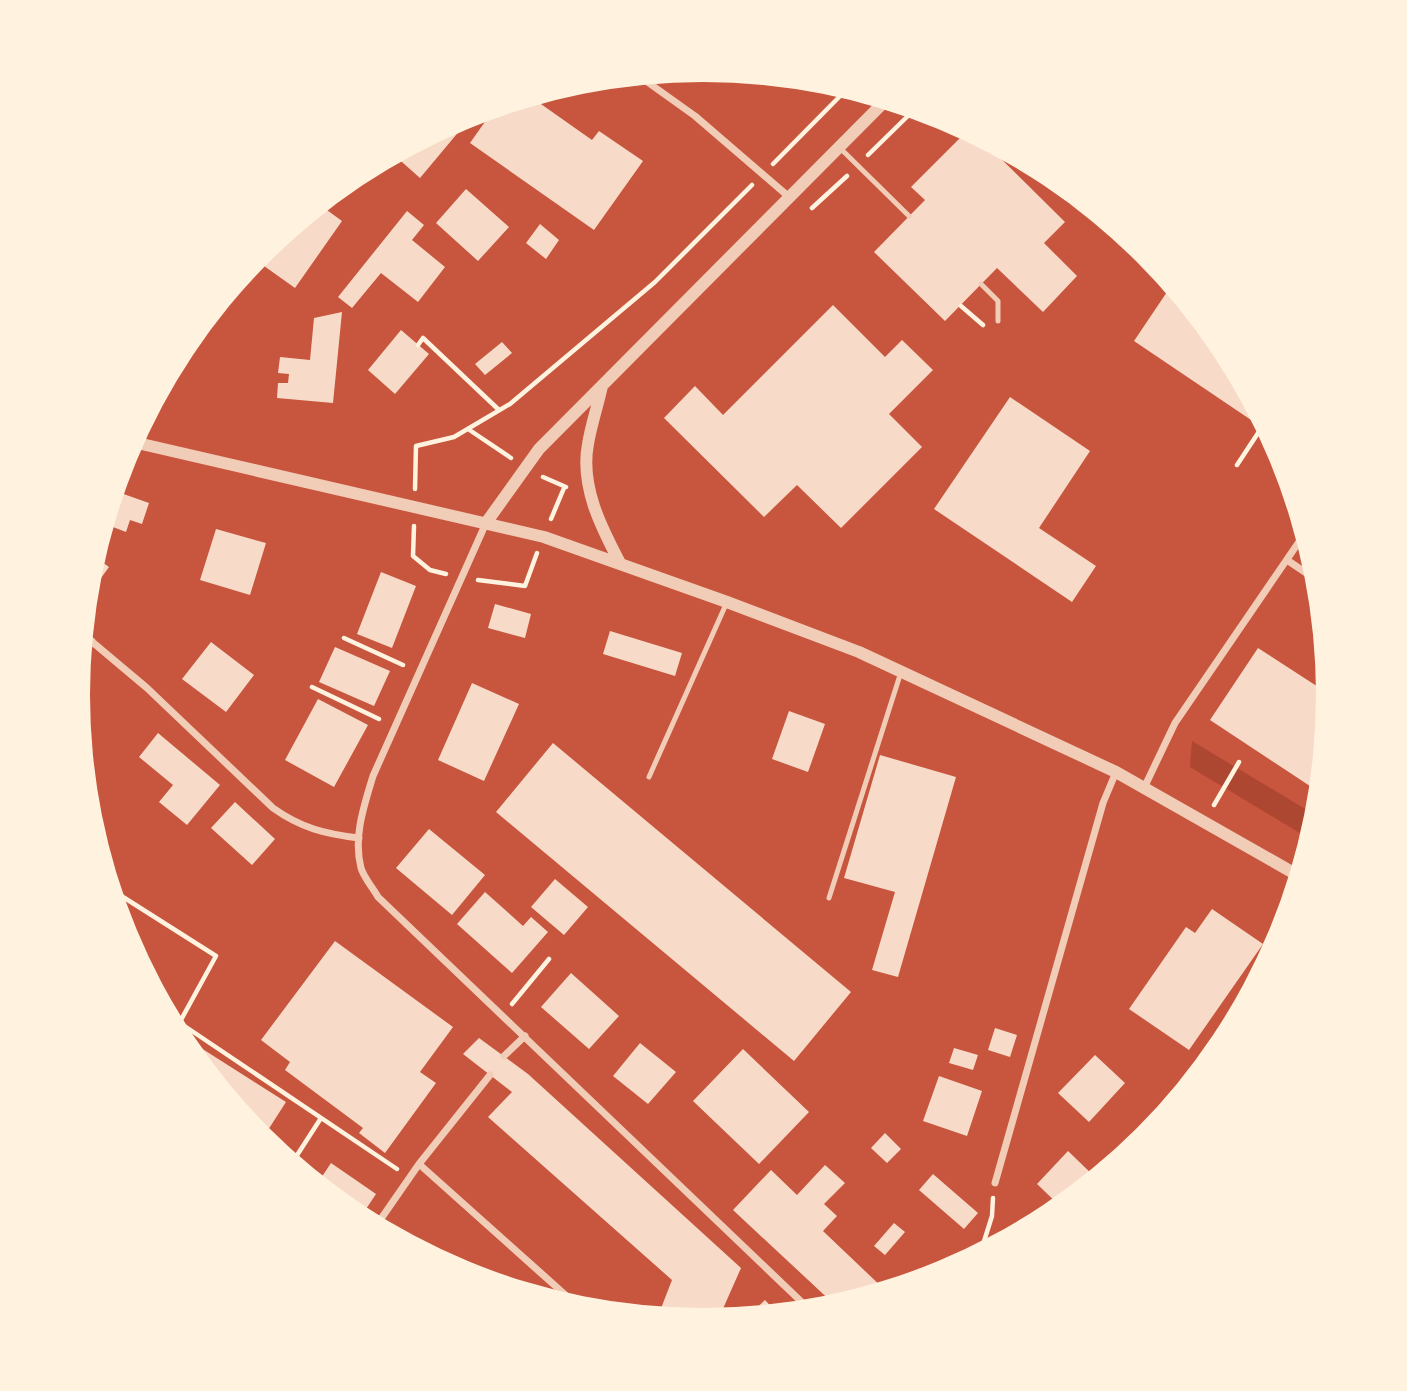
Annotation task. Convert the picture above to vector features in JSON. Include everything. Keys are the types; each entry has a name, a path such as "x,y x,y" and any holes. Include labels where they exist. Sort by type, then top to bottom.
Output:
{"street":[{"path":"651,85 695,117 788,197"},
{"path":"800,1301 378,897 361,870 359,838 363,810 373,776 486,523 539,449 878,108"},
{"path":"603,383 587,447 590,484 596,518 620,563"},
{"path":"144,445 544,537 727,602 859,652 1116,772 1291,871"},
{"path":"1144,788 1175,723 1298,544"},
{"path":"1287,560 1304,571"},
{"path":"93,642 147,688 273,808 294,823 321,833 359,838"},
{"path":"995,1184 1103,803 1116,772"},
{"path":"504,1056 525,1037"},
{"path":"382,1217 419,1164 490,1075"},
{"path":"419,1164 562,1292"}],"lane":[{"path":"839,147 909,216"},
{"path":"981,284 998,301 998,321"},
{"path":"649,777 727,602"},
{"path":"829,898 901,672"}],"path":[{"path":"416,446 454,438 499,411 655,282 838,98"},
{"path":"806,213 907,117"},
{"path":"961,306 988,330"},
{"path":"418,345 423,338 499,411"},
{"path":"1237,466 1258,433"},
{"path":"344,638 420,672"},
{"path":"312,687 396,727"},
{"path":"1205,821 1239,762"},
{"path":"125,898 216,957 183,1018"},
{"path":"503,1015 550,959"},
{"path":"190,1030 410,1178"},
{"path":"297,1155 321,1118"},
{"path":"983,1242 992,1216 995,1184"}],"shaded area":[{"path":"1192,741 1306,809 1301,833 1190,767"}],"building":[{"path":"541,104 592,140 599,131 643,161 594,230 470,143 484,123"},
{"path":"456,134 420,178 401,162"},
{"path":"960,138 975,145 1002,160 1065,222 1044,243 1077,276 1043,312 997,268 945,321 874,252 925,200 911,187"},
{"path":"466,189 509,227 478,261 436,223"},
{"path":"328,211 342,221 295,288 265,267"},
{"path":"407,211 424,225 412,240 445,267 418,302 381,273 352,308 338,297"},
{"path":"540,224 559,240 546,259 526,243"},
{"path":"1166,293 1213,355 1252,421 1134,341"},
{"path":"833,305 885,357 902,340 933,370 889,414 922,447 841,528 797,485 764,517 664,418 695,386 723,415"},
{"path":"342,312 333,403 277,398 278,383 288,383 289,374 278,373 280,357 310,360 314,318"},
{"path":"401,330 429,354 395,394 368,370"},
{"path":"502,342 512,353 485,375 475,364"},
{"path":"1010,397 1090,451 1039,528 1096,566 1072,602 934,509"},
{"path":"124,494 149,503 142,524 130,520 126,532 114,527"},
{"path":"216,529 266,543 250,595 200,580"},
{"path":"105,564 109,567 102,577"},
{"path":"381,572 416,586 392,648 357,634"},
{"path":"495,604 531,614 525,638 488,628"},
{"path":"610,631 682,653 675,676 603,654"},
{"path":"211,642 254,675 226,712 182,679"},
{"path":"335,647 390,671 374,706 319,682"},
{"path":"1258,648 1317,686 1310,786 1210,720"},
{"path":"472,683 519,704 484,781 438,760"},
{"path":"318,699 368,725 334,787 285,760"},
{"path":"789,711 825,724 808,772 772,759"},
{"path":"158,733 220,785 187,825 159,802 173,785 139,757"},
{"path":"553,743 851,992 794,1061 496,812"},
{"path":"880,755 956,777 898,977 872,970 895,892 844,878"},
{"path":"235,802 275,839 252,865 211,828"},
{"path":"429,829 485,875 452,915 396,868"},
{"path":"555,879 588,907 564,935 531,907"},
{"path":"485,892 523,926 531,917 548,932 512,973 457,924"},
{"path":"1212,909 1263,944 1189,1050 1129,1009 1186,927 1195,933"},
{"path":"335,941 453,1027 420,1072 436,1083 385,1153 359,1133 363,1128 285,1070 290,1062 261,1040"},
{"path":"571,973 619,1016 589,1049 541,1007"},
{"path":"995,1028 1017,1035 1010,1057 988,1050"},
{"path":"479,1038 528,1074 741,1268 723,1308 662,1307 672,1280 488,1117 512,1092 463,1054"},
{"path":"640,1043 676,1072 648,1104 613,1076"},
{"path":"954,1048 978,1055 973,1070 949,1063"},
{"path":"743,1049 809,1112 759,1164 693,1101"},
{"path":"203,1050 286,1102 269,1128 242,1100"},
{"path":"1095,1055 1125,1083 1089,1122 1058,1093"},
{"path":"939,1076 982,1091 967,1136 923,1121"},
{"path":"885,1133 901,1149 887,1163 871,1148"},
{"path":"1068,1151 1090,1172 1053,1199 1037,1184"},
{"path":"331,1163 376,1194 367,1208 322,1176"},
{"path":"825,1165 845,1183 824,1204 837,1216 823,1231 878,1283 826,1296 733,1210 771,1170 797,1195"},
{"path":"933,1174 978,1213 964,1229 919,1190"},
{"path":"894,1223 905,1232 885,1255 874,1246"}]}
